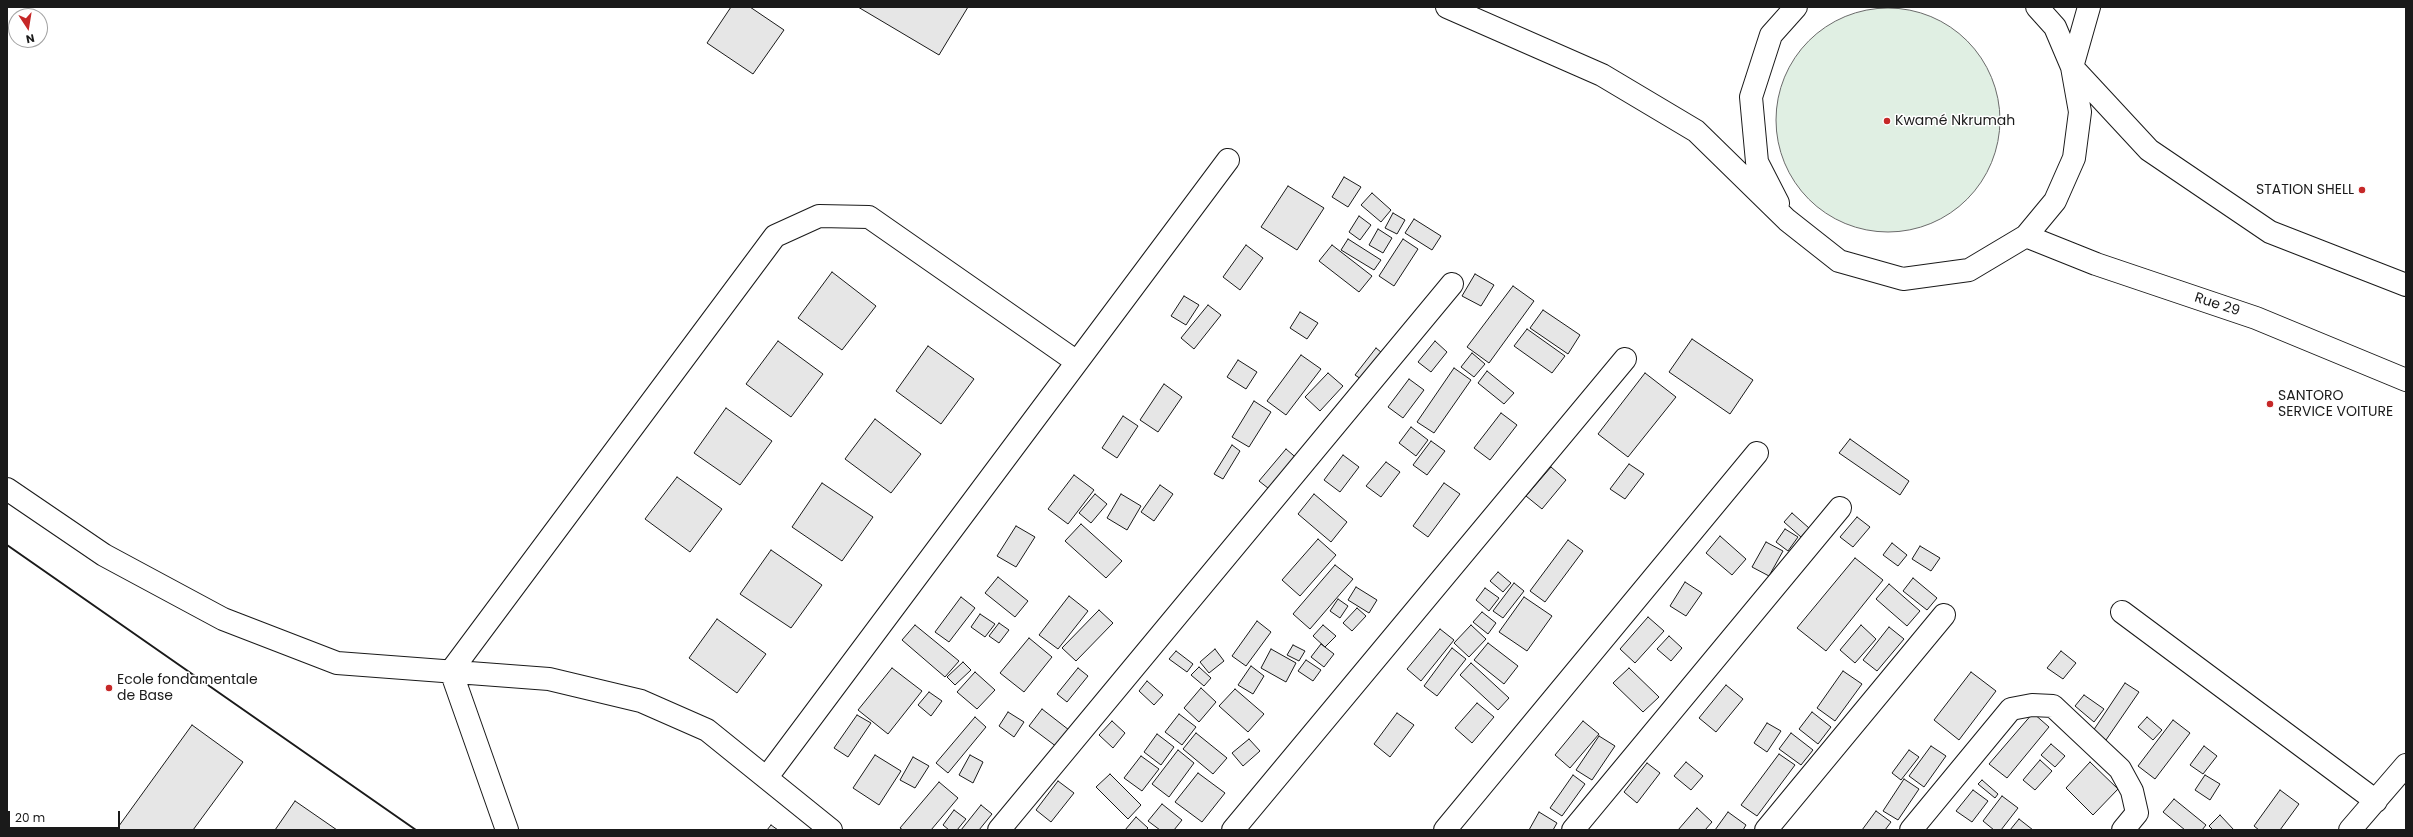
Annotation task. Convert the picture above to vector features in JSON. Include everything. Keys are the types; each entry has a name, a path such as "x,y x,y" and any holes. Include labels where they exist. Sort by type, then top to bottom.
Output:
{"street":[{"path":"1447,7 1602,75 1696,131 1787,220 1839,261 1903,279 1969,270 2026,236 2055,201 2074,158 2080,112 2072,67 2054,27 2037,7"},
{"path":"1787,220 1757,162 1751,97 1771,35 1796,7"},
{"path":"2072,67 2089,7"},
{"path":"2072,67 2149,150 2270,232 2406,285"},
{"path":"767,777 1228,160"},
{"path":"451,671 775,236 819,216 869,217 1078,362"},
{"name":"Rue 29","path":"2026,236 2096,264 2256,318 2406,380"},
{"path":"999,830 1452,284"},
{"path":"1233,830 1625,359"},
{"path":"1444,830 1757,454"},
{"path":"7,489 104,555 223,619 337,663 549,679 641,701 707,730 831,830"},
{"path":"1573,830 1840,508"},
{"path":"2122,612 2376,800"},
{"path":"1766,830 1944,615"},
{"path":"451,671 507,830"},
{"path":"1911,830 2011,709 2032,705 2052,706 2120,769 2132,791 2137,813 2123,830"},
{"path":"2350,830 2406,765"}],"green space":[{"path":"1888,8 1910,10 1941,21 1967,41 1987,67 1998,98 2000,120 1998,142 1987,173 1967,199 1941,219 1910,230 1888,232 1866,230 1835,219 1809,199 1789,173 1778,142 1776,120 1778,98 1789,67 1809,41 1835,21 1866,10"}],"building":[{"path":"731,7 750,7 784,30 753,74 707,43"},
{"path":"858,7 968,7 939,55"},
{"path":"1344,177 1361,187 1348,207 1332,197"},
{"path":"1288,186 1324,208 1297,250 1261,227"},
{"path":"1372,193 1391,210 1381,222 1361,205"},
{"path":"1393,213 1405,220 1397,234 1385,228"},
{"path":"1359,216 1371,225 1360,240 1349,232"},
{"path":"1414,219 1441,236 1432,250 1405,233"},
{"path":"1378,229 1392,238 1383,253 1369,245"},
{"path":"1348,239 1381,260 1374,270 1341,250"},
{"path":"1403,239 1418,249 1394,286 1379,276"},
{"path":"1246,245 1263,258 1240,290 1223,277"},
{"path":"1332,245 1372,276 1359,292 1319,261"},
{"path":"832,272 876,306 842,350 798,318"},
{"path":"1475,274 1494,285 1481,306 1462,296"},
{"path":"1513,286 1534,301 1489,363 1467,347"},
{"path":"1184,296 1199,305 1186,325 1171,316"},
{"path":"1208,305 1221,315 1194,349 1181,338"},
{"path":"1543,310 1580,335 1568,354 1530,328"},
{"path":"1300,312 1318,323 1307,339 1290,328"},
{"path":"1527,329 1565,356 1552,373 1514,346"},
{"path":"1692,339 1753,380 1730,414 1669,372"},
{"path":"778,341 823,374 791,417 746,384"},
{"path":"1435,341 1447,352 1431,372 1418,362"},
{"path":"928,346 974,379 941,424 896,391"},
{"path":"1376,348 1387,357 1367,383 1355,375"},
{"path":"1472,353 1485,364 1474,377 1461,367"},
{"path":"1301,355 1321,369 1286,415 1267,401"},
{"path":"1238,360 1257,372 1246,389 1227,377"},
{"path":"1454,368 1471,380 1434,433 1417,422"},
{"path":"1487,371 1514,393 1504,404 1478,383"},
{"path":"1328,373 1343,386 1320,411 1305,397"},
{"path":"1645,373 1676,397 1628,457 1598,434"},
{"path":"1409,379 1424,390 1403,418 1388,407"},
{"path":"1164,384 1182,397 1158,432 1140,420"},
{"path":"1254,401 1271,412 1249,447 1232,437"},
{"path":"726,408 772,441 740,485 694,453"},
{"path":"1501,413 1517,425 1490,460 1474,448"},
{"path":"1123,416 1138,426 1117,458 1102,448"},
{"path":"875,419 921,454 891,493 845,459"},
{"path":"1411,427 1428,440 1416,456 1399,443"},
{"path":"1850,439 1909,481 1900,495 1839,453"},
{"path":"1431,441 1445,451 1427,475 1413,465"},
{"path":"1232,445 1240,451 1223,479 1214,474"},
{"path":"1286,449 1300,461 1273,492 1259,481"},
{"path":"1343,455 1359,467 1340,492 1324,480"},
{"path":"1386,462 1400,472 1381,497 1366,486"},
{"path":"1629,464 1644,474 1625,499 1610,489"},
{"path":"1551,467 1566,480 1542,509 1526,496"},
{"path":"1074,475 1094,490 1068,524 1048,509"},
{"path":"677,477 722,509 690,552 645,519"},
{"path":"822,483 873,517 842,561 792,527"},
{"path":"1444,483 1460,494 1428,537 1413,526"},
{"path":"1160,485 1173,494 1154,521 1141,512"},
{"path":"1095,494 1107,504 1091,523 1079,513"},
{"path":"1121,494 1141,506 1127,530 1107,518"},
{"path":"1314,494 1347,522 1331,542 1298,514"},
{"path":"1792,513 1809,528 1801,537 1784,522"},
{"path":"1857,517 1870,527 1853,547 1840,537"},
{"path":"1081,524 1122,561 1106,578 1065,541"},
{"path":"1016,526 1035,537 1016,567 997,556"},
{"path":"1785,529 1798,537 1788,551 1776,542"},
{"path":"1720,536 1746,559 1732,575 1706,553"},
{"path":"1318,539 1336,555 1300,596 1282,580"},
{"path":"1568,540 1583,551 1545,602 1530,591"},
{"path":"1766,542 1783,551 1769,576 1752,567"},
{"path":"1892,543 1907,555 1898,566 1883,555"},
{"path":"1920,546 1940,558 1931,571 1912,559"},
{"path":"771,550 822,585 791,628 740,594"},
{"path":"1855,558 1883,580 1826,651 1797,628"},
{"path":"1335,565 1353,579 1310,629 1293,614"},
{"path":"1498,572 1511,583 1503,592 1490,581"},
{"path":"998,577 1028,601 1015,617 985,593"},
{"path":"1913,578 1937,598 1927,610 1903,591"},
{"path":"1685,582 1702,593 1686,616 1670,606"},
{"path":"1514,583 1524,591 1503,618 1493,611"},
{"path":"1889,584 1920,611 1907,626 1876,599"},
{"path":"1356,587 1377,600 1369,613 1348,600"},
{"path":"1485,588 1499,598 1489,611 1476,600"},
{"path":"1069,596 1088,611 1058,649 1039,635"},
{"path":"961,597 975,608 949,642 935,632"},
{"path":"1524,597 1552,616 1527,651 1499,632"},
{"path":"1338,599 1348,606 1340,618 1330,611"},
{"path":"1357,608 1366,616 1352,631 1343,623"},
{"path":"1099,610 1113,623 1076,661 1062,648"},
{"path":"1482,612 1496,623 1488,634 1473,622"},
{"path":"980,614 995,624 985,637 971,627"},
{"path":"1648,617 1664,631 1635,663 1620,649"},
{"path":"717,619 766,654 737,693 689,658"},
{"path":"1257,621 1271,632 1246,666 1232,656"},
{"path":"999,623 1009,630 999,643 989,636"},
{"path":"915,625 959,661 945,677 902,640"},
{"path":"1323,625 1336,636 1325,647 1313,636"},
{"path":"1471,625 1486,639 1469,657 1454,643"},
{"path":"1861,625 1876,639 1855,663 1840,650"},
{"path":"1889,627 1904,639 1877,671 1863,660"},
{"path":"1440,629 1454,640 1421,681 1407,669"},
{"path":"1669,636 1682,648 1671,661 1657,649"},
{"path":"1029,638 1052,657 1024,692 1000,673"},
{"path":"1488,643 1518,666 1504,684 1474,660"},
{"path":"1321,644 1334,654 1324,667 1311,657"},
{"path":"1293,645 1305,651 1299,661 1287,655"},
{"path":"1452,648 1466,659 1437,696 1424,686"},
{"path":"1215,649 1224,661 1209,673 1200,662"},
{"path":"1271,649 1296,663 1286,682 1261,668"},
{"path":"1176,651 1193,664 1187,672 1169,659"},
{"path":"2061,651 2076,663 2063,679 2047,668"},
{"path":"1306,660 1321,670 1313,681 1298,671"},
{"path":"963,662 971,670 955,685 947,677"},
{"path":"1471,663 1509,698 1498,710 1460,675"},
{"path":"1251,666 1264,676 1253,694 1238,685"},
{"path":"1199,667 1211,678 1204,686 1191,675"},
{"path":"892,668 922,691 888,734 858,710"},
{"path":"1078,668 1088,676 1067,702 1057,694"},
{"path":"1629,668 1659,697 1643,712 1613,683"},
{"path":"1843,671 1862,684 1835,721 1817,708"},
{"path":"975,672 995,690 977,709 957,692"},
{"path":"1971,672 1996,691 1959,740 1934,720"},
{"path":"1147,681 1163,695 1154,705 1139,691"},
{"path":"2125,683 2139,692 2106,740 2093,731"},
{"path":"1726,685 1743,699 1716,732 1699,718"},
{"path":"1201,688 1216,702 1199,722 1184,708"},
{"path":"1235,689 1264,714 1248,732 1219,706"},
{"path":"929,692 942,701 931,716 918,705"},
{"path":"2084,695 2104,709 2094,722 2075,706"},
{"path":"1477,703 1494,717 1472,743 1455,728"},
{"path":"1042,709 1069,730 1057,747 1029,726"},
{"path":"1008,712 1024,722 1014,737 999,726"},
{"path":"1812,712 1831,727 1818,744 1799,729"},
{"path":"1397,713 1414,725 1390,757 1374,744"},
{"path":"2033,713 2049,727 2007,778 1989,764"},
{"path":"1179,714 1196,727 1182,745 1165,732"},
{"path":"857,715 871,723 848,757 834,748"},
{"path":"975,717 986,727 948,773 936,763"},
{"path":"2147,717 2162,730 2153,740 2138,727"},
{"path":"2173,720 2190,733 2155,779 2138,766"},
{"path":"1112,721 1125,733 1113,748 1099,735"},
{"path":"1583,721 1599,734 1570,768 1555,755"},
{"path":"1767,723 1781,731 1767,752 1754,743"},
{"path":"192,725 243,762 193,830 116,830"},
{"path":"1196,733 1227,758 1213,774 1183,749"},
{"path":"1791,733 1813,750 1801,765 1779,749"},
{"path":"1157,734 1174,747 1161,765 1144,752"},
{"path":"1599,736 1615,746 1592,780 1576,770"},
{"path":"1249,739 1260,751 1243,766 1232,753"},
{"path":"2051,744 2065,756 2055,767 2041,755"},
{"path":"1931,746 1946,756 1924,787 1909,776"},
{"path":"2204,746 2217,756 2203,774 2190,765"},
{"path":"1178,750 1194,763 1169,797 1152,784"},
{"path":"1909,750 1919,757 1901,780 1892,773"},
{"path":"1779,754 1795,765 1757,816 1741,805"},
{"path":"875,755 901,771 879,805 853,788"},
{"path":"970,755 983,762 973,783 959,775"},
{"path":"1141,756 1159,769 1142,791 1124,778"},
{"path":"913,757 929,766 915,788 900,780"},
{"path":"2040,760 2052,771 2035,790 2023,780"},
{"path":"1686,762 1703,776 1691,790 1674,776"},
{"path":"2090,762 2118,789 2093,815 2066,788"},
{"path":"1647,763 1660,773 1637,803 1624,792"},
{"path":"1198,773 1225,793 1202,822 1175,802"},
{"path":"1110,774 1141,805 1128,819 1096,787"},
{"path":"1573,775 1585,784 1562,816 1550,808"},
{"path":"2205,775 2220,784 2210,800 2195,790"},
{"path":"1904,779 1919,789 1898,820 1883,811"},
{"path":"1982,780 1998,794 1995,798 1978,784"},
{"path":"1058,781 1074,793 1051,822 1036,810"},
{"path":"939,782 958,798 931,830 903,830 900,828"},
{"path":"1973,790 1988,801 1972,822 1956,811"},
{"path":"2280,790 2299,804 2280,830 2259,830 2254,826"},
{"path":"2002,796 2018,808 2001,830 1994,830 1983,821"},
{"path":"2174,799 2206,825 2202,830 2185,830 2163,812"},
{"path":"295,801 337,830 275,830"},
{"path":"1162,804 1182,820 1174,830 1160,830 1148,821"},
{"path":"981,805 992,814 979,830 961,830"},
{"path":"1697,808 1712,822 1705,830 1678,830"},
{"path":"954,810 966,819 957,830 949,830 943,825"},
{"path":"1876,811 1891,822 1885,830 1862,830"},
{"path":"1539,812 1557,823 1553,830 1529,830"},
{"path":"1728,812 1746,825 1743,830 1715,830"},
{"path":"2220,815 2234,830 2213,830 2209,826"},
{"path":"1136,817 1148,828 1146,830 1125,830"},
{"path":"2019,819 2033,830 2010,830"},
{"path":"771,825 778,830 767,830"}],"wall":[{"path":"7,545 416,830"}],"place":[{"name":"Kwamé Nkrumah","path":"1887,121"},
{"name":"STATION SHELL","path":"2362,190"},
{"name":"SANTORO SERVICE VOITURE","path":"2270,404"},
{"name":"Ecole fondamentale de Base","path":"109,688"}]}
